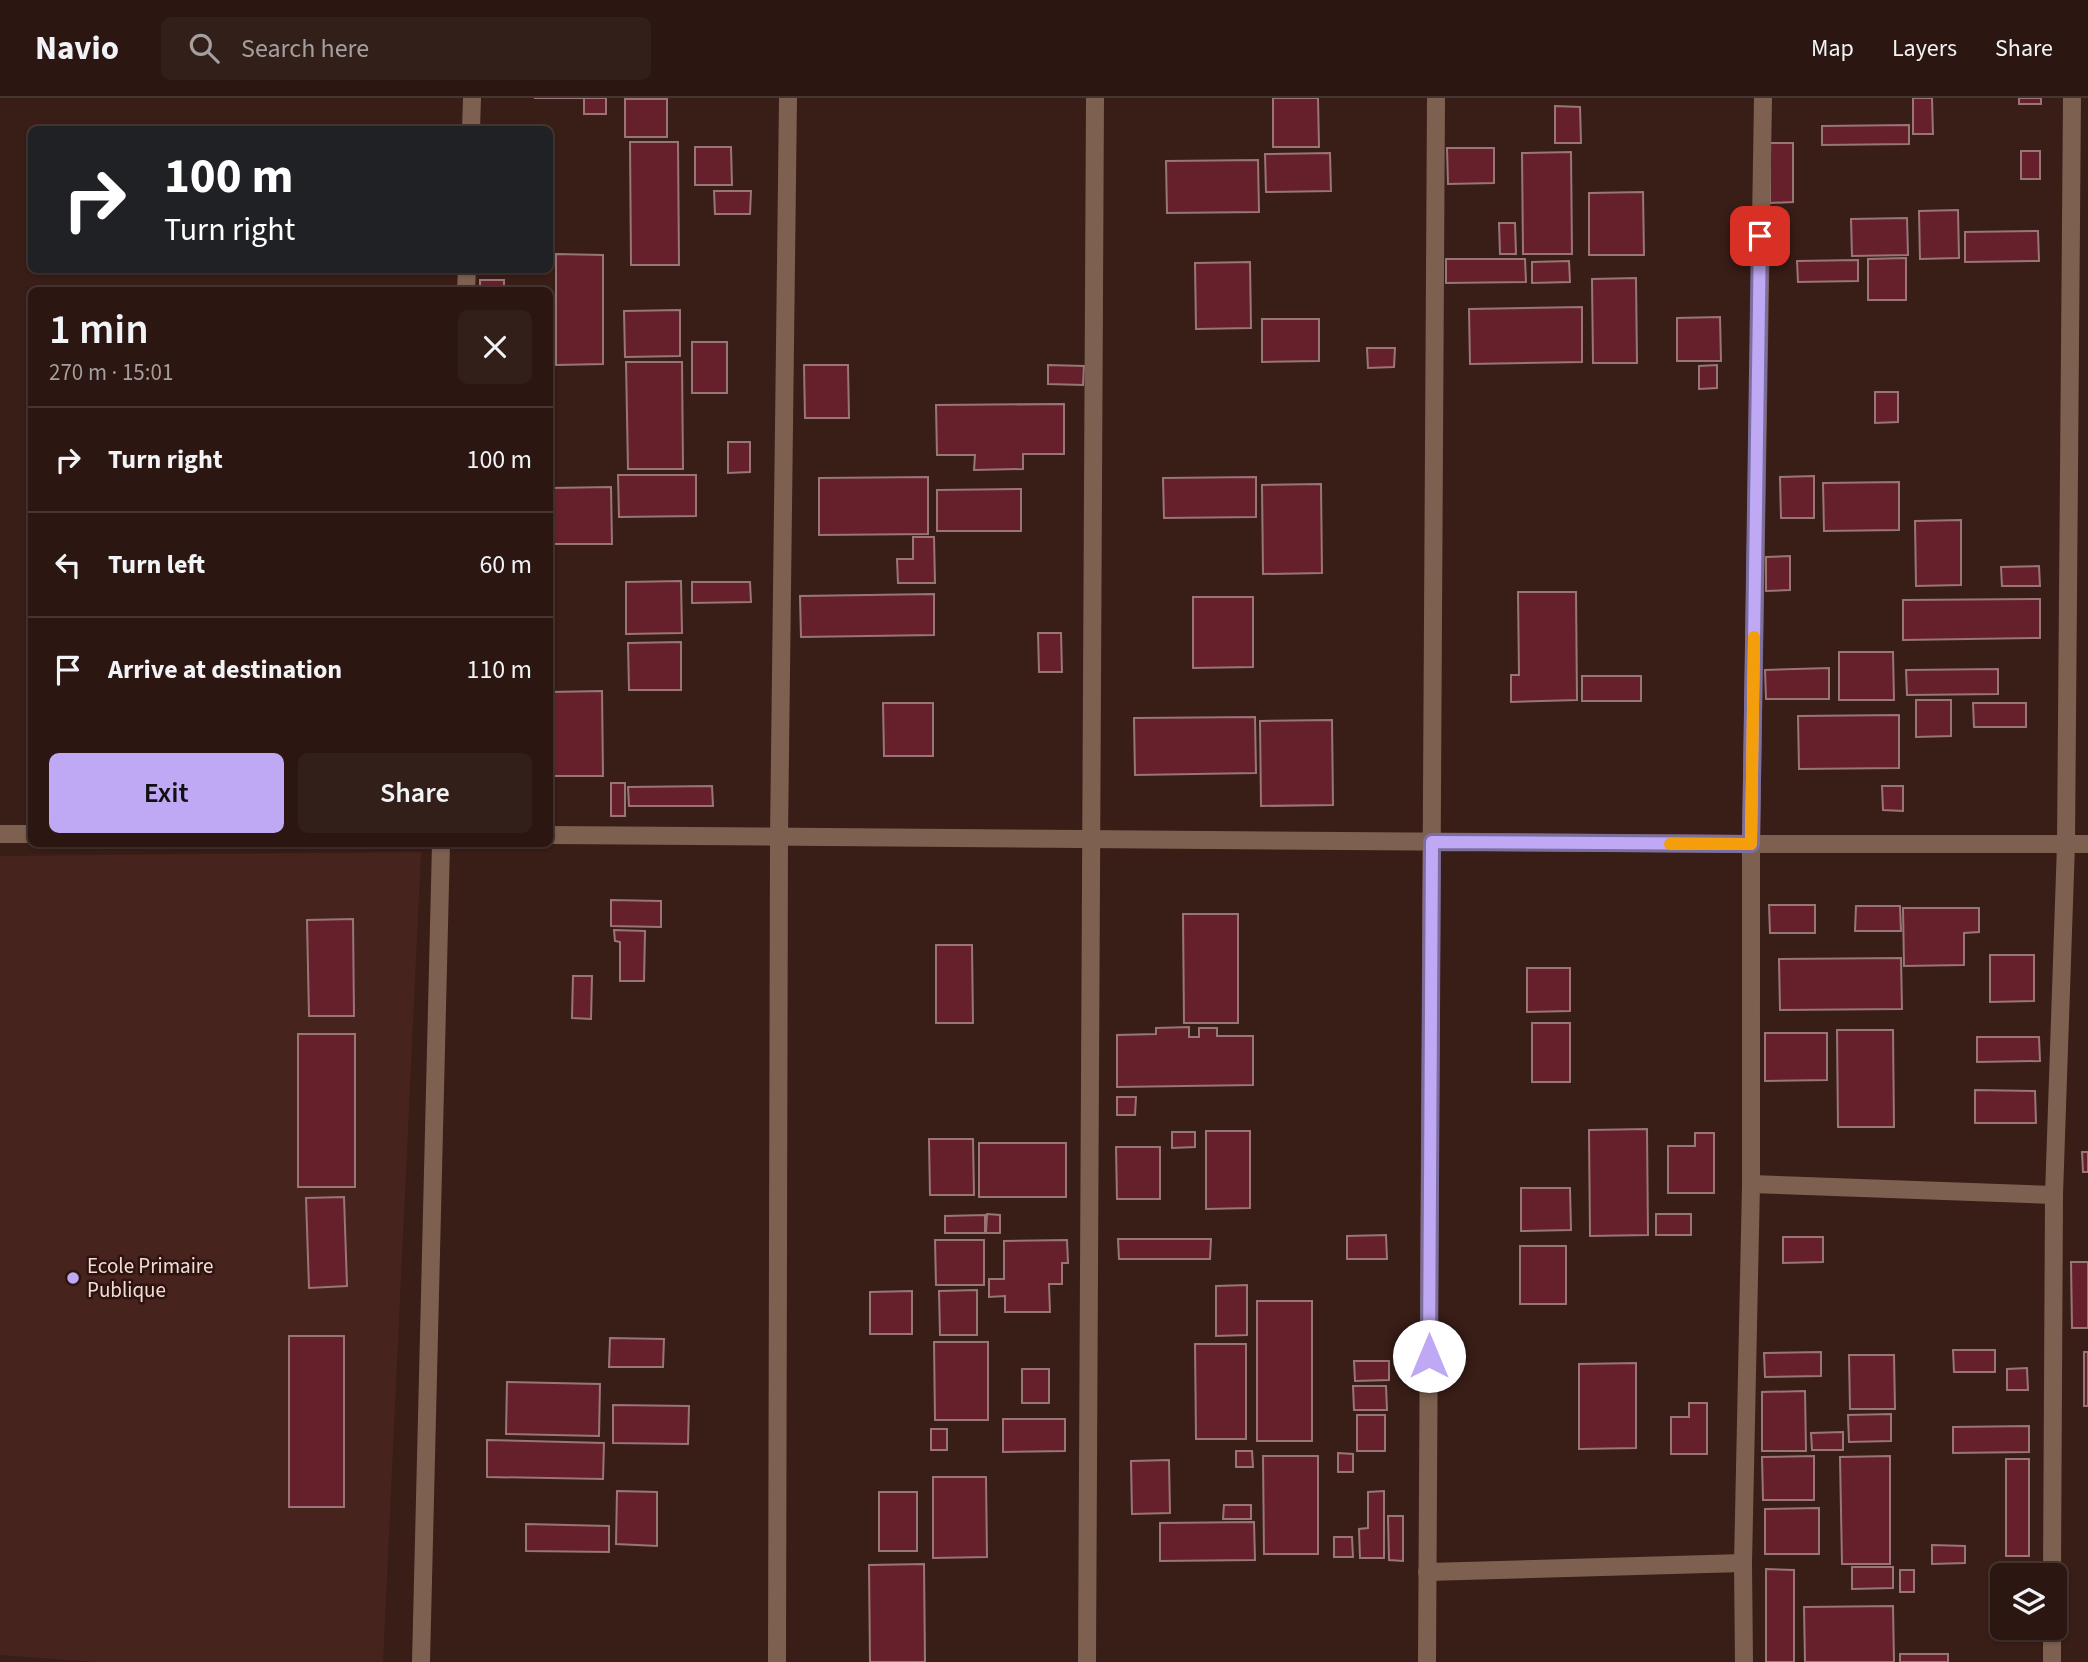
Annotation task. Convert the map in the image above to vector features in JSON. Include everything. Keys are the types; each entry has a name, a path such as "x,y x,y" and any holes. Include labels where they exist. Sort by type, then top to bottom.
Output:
{"street":[{"path":"471,126 472,98"},
{"path":"777,1662 779,837 788,98"},
{"path":"1087,1662 1095,98"},
{"path":"1427,1662 1436,98"},
{"path":"1744,1662 1743,1563 1751,1184 1751,844 1763,98"},
{"path":"2052,1563 2054,1195 2066,844 2072,98"},
{"path":"0,834 28,834"},
{"path":"553,835 2088,844"},
{"path":"421,1662 441,847"},
{"path":"1751,1184 2054,1195"},
{"path":"1427,1572 1743,1563"},
{"path":"2052,1640 2052,1662"}],"shaded area":[{"path":"421,852 383,1662 96,1662 0,1655 0,856"}],"building":[{"path":"584,98 606,98 606,114 584,114"},
{"path":"1273,98 1318,98 1319,147 1273,147"},
{"path":"1913,98 1932,98 1933,134 1913,134"},
{"path":"2019,98 2041,98 2041,104 2019,104"},
{"path":"625,99 667,99 667,137 625,137"},
{"path":"1555,106 1580,107 1581,143 1555,143"},
{"path":"1909,125 1909,144 1822,145 1822,126"},
{"path":"630,142 678,142 679,265 631,265"},
{"path":"1770,143 1793,143 1793,202 1770,203"},
{"path":"695,147 731,147 732,185 695,185"},
{"path":"1447,148 1494,148 1494,183 1448,184"},
{"path":"2021,151 2040,151 2040,179 2021,179"},
{"path":"1571,152 1572,254 1523,254 1522,153"},
{"path":"1330,153 1331,191 1266,192 1265,154"},
{"path":"1258,160 1259,212 1167,213 1166,161"},
{"path":"714,191 751,191 750,214 715,214"},
{"path":"1643,192 1644,255 1589,255 1589,193"},
{"path":"1958,210 1959,258 1920,259 1919,211"},
{"path":"1907,218 1908,255 1852,256 1851,219"},
{"path":"1499,223 1515,223 1516,254 1500,254"},
{"path":"2038,231 2039,261 1965,262 1965,232"},
{"path":"556,254 603,255 603,364 556,365"},
{"path":"1906,258 1906,300 1868,300 1868,259"},
{"path":"1446,259 1525,259 1526,282 1446,283"},
{"path":"1858,260 1858,281 1798,282 1797,261"},
{"path":"1569,261 1570,282 1532,283 1532,262"},
{"path":"1250,262 1251,328 1196,329 1195,263"},
{"path":"1636,278 1637,363 1593,363 1592,279"},
{"path":"480,280 504,280 504,287 480,287"},
{"path":"1582,307 1582,362 1470,364 1469,309"},
{"path":"680,310 680,356 625,357 624,311"},
{"path":"1720,317 1721,361 1677,361 1677,318"},
{"path":"1262,319 1319,319 1319,361 1262,362"},
{"path":"692,342 727,342 727,393 692,393"},
{"path":"1367,348 1395,348 1394,367 1368,368"},
{"path":"626,362 682,362 683,469 628,469"},
{"path":"804,365 848,365 849,418 805,418"},
{"path":"1048,365 1084,366 1083,385 1048,384"},
{"path":"1717,365 1717,388 1699,389 1699,366"},
{"path":"1875,392 1898,392 1898,422 1875,423"},
{"path":"1064,404 1064,454 1023,454 1023,469 974,470 975,455 937,455 936,405"},
{"path":"728,442 750,442 750,472 728,473"},
{"path":"618,475 696,475 696,516 619,517"},
{"path":"1814,476 1814,518 1781,518 1780,477"},
{"path":"928,477 928,534 819,535 819,478"},
{"path":"1256,477 1256,517 1164,518 1163,478"},
{"path":"1899,482 1899,530 1824,531 1823,483"},
{"path":"1321,484 1322,573 1263,574 1262,485"},
{"path":"611,487 612,544 553,544 553,488"},
{"path":"1021,489 1021,531 937,531 937,490"},
{"path":"1961,520 1961,585 1916,586 1915,521"},
{"path":"913,537 934,537 935,583 898,583 897,559 913,559"},
{"path":"1790,556 1790,590 1766,591 1766,557"},
{"path":"2039,566 2040,586 2002,586 2001,567"},
{"path":"681,581 682,633 626,634 626,582"},
{"path":"692,582 750,582 751,602 692,603"},
{"path":"1518,592 1576,592 1577,700 1511,702 1511,675 1519,675"},
{"path":"934,594 934,635 801,637 800,596"},
{"path":"1193,597 1253,597 1253,667 1193,668"},
{"path":"2040,599 2040,638 1903,640 1903,600"},
{"path":"1038,633 1061,633 1062,672 1039,672"},
{"path":"681,642 681,690 629,690 628,643"},
{"path":"1839,652 1893,652 1894,700 1839,700"},
{"path":"1829,668 1829,699 1766,699 1765,670"},
{"path":"1998,669 1998,694 1907,695 1906,670"},
{"path":"1582,676 1641,676 1641,701 1582,701"},
{"path":"602,691 603,776 553,776 553,692"},
{"path":"1916,700 1951,700 1951,736 1916,737"},
{"path":"883,703 933,703 933,756 884,756"},
{"path":"1973,703 2026,703 2026,727 1974,727"},
{"path":"1899,715 1899,768 1799,769 1798,716"},
{"path":"1255,717 1256,773 1135,775 1134,718"},
{"path":"1332,720 1333,805 1261,806 1260,721"},
{"path":"611,783 625,783 625,816 611,816"},
{"path":"712,786 713,806 629,806 628,787"},
{"path":"1882,786 1903,786 1903,811 1883,810"},
{"path":"611,900 661,901 661,927 611,926"},
{"path":"1769,905 1815,905 1815,933 1770,933"},
{"path":"1856,906 1900,906 1901,931 1855,931"},
{"path":"1903,908 1979,908 1979,932 1964,933 1964,965 1904,966"},
{"path":"1183,914 1238,914 1238,1023 1184,1023"},
{"path":"353,919 354,1016 309,1016 307,920"},
{"path":"614,930 645,931 644,981 620,981 620,942 615,941"},
{"path":"936,945 972,945 973,1023 936,1023"},
{"path":"1990,955 2034,955 2034,1001 1990,1002"},
{"path":"1901,958 1902,1009 1780,1010 1779,959"},
{"path":"1527,968 1570,968 1570,1011 1527,1012"},
{"path":"573,976 592,976 591,1019 572,1018"},
{"path":"1532,1023 1570,1023 1570,1082 1532,1082"},
{"path":"1189,1027 1189,1037 1199,1037 1199,1028 1217,1028 1217,1036 1253,1036 1253,1085 1117,1087 1117,1035 1156,1034 1156,1028"},
{"path":"1837,1030 1893,1030 1894,1127 1838,1127"},
{"path":"1765,1033 1827,1033 1827,1080 1765,1081"},
{"path":"298,1034 355,1034 355,1187 298,1187"},
{"path":"1977,1037 2039,1037 2040,1061 1977,1062"},
{"path":"1975,1090 2035,1091 2036,1123 1975,1123"},
{"path":"1117,1097 1136,1097 1135,1115 1117,1115"},
{"path":"1647,1129 1648,1235 1590,1236 1589,1130"},
{"path":"1206,1131 1250,1131 1250,1208 1206,1209"},
{"path":"1172,1132 1195,1132 1195,1147 1172,1148"},
{"path":"1695,1133 1714,1133 1714,1193 1668,1193 1668,1146 1695,1146"},
{"path":"929,1139 973,1139 974,1195 930,1195"},
{"path":"979,1143 1066,1143 1066,1197 979,1197"},
{"path":"1116,1147 1160,1147 1160,1199 1117,1199"},
{"path":"2082,1152 2088,1152 2088,1172 2083,1172"},
{"path":"1521,1188 1570,1188 1571,1230 1521,1231"},
{"path":"344,1197 347,1286 309,1288 306,1198"},
{"path":"987,1214 1000,1215 1000,1233 986,1233"},
{"path":"1656,1214 1691,1214 1691,1235 1656,1235"},
{"path":"985,1215 985,1233 945,1233 945,1216"},
{"path":"1386,1235 1387,1259 1347,1259 1347,1236"},
{"path":"1783,1237 1823,1237 1823,1262 1783,1263"},
{"path":"1118,1239 1211,1239 1210,1259 1119,1259"},
{"path":"935,1240 984,1240 984,1285 936,1285"},
{"path":"1067,1240 1068,1263 1062,1263 1062,1284 1049,1284 1050,1312 1005,1312 1005,1296 989,1297 989,1279 1004,1279 1004,1241"},
{"path":"1520,1246 1566,1246 1566,1304 1520,1304"},
{"path":"2071,1262 2088,1262 2088,1328 2072,1328"},
{"path":"1247,1285 1247,1335 1216,1336 1216,1286"},
{"path":"977,1290 977,1335 940,1335 939,1291"},
{"path":"912,1291 912,1334 870,1334 870,1292"},
{"path":"1257,1301 1312,1301 1312,1441 1257,1441"},
{"path":"289,1336 344,1336 344,1507 289,1507"},
{"path":"610,1338 664,1339 663,1367 609,1367"},
{"path":"934,1342 988,1342 988,1420 935,1420"},
{"path":"1195,1344 1246,1344 1246,1439 1196,1439"},
{"path":"1953,1350 1995,1350 1995,1372 1954,1372"},
{"path":"1821,1352 1821,1376 1765,1377 1764,1353"},
{"path":"2084,1352 2088,1352 2088,1406 2084,1406"},
{"path":"1849,1355 1894,1355 1895,1409 1850,1409"},
{"path":"1354,1361 1389,1361 1389,1380 1355,1381"},
{"path":"1636,1363 1636,1448 1579,1449 1579,1364"},
{"path":"2027,1368 2028,1390 2007,1390 2007,1369"},
{"path":"1022,1369 1049,1369 1049,1403 1022,1403"},
{"path":"507,1382 600,1384 599,1436 506,1434"},
{"path":"1353,1386 1386,1386 1387,1410 1354,1410"},
{"path":"1805,1391 1806,1451 1762,1451 1762,1392"},
{"path":"1689,1403 1707,1403 1707,1454 1671,1454 1671,1417 1689,1417"},
{"path":"613,1405 689,1406 688,1444 613,1443"},
{"path":"1891,1414 1891,1441 1849,1442 1848,1415"},
{"path":"1357,1415 1385,1415 1385,1451 1357,1451"},
{"path":"1003,1419 1065,1419 1065,1451 1003,1452"},
{"path":"2029,1426 2029,1452 1953,1453 1953,1427"},
{"path":"931,1429 947,1429 947,1450 931,1450"},
{"path":"1843,1432 1843,1450 1812,1450 1811,1433"},
{"path":"487,1440 604,1443 603,1479 487,1477"},
{"path":"1236,1451 1252,1451 1253,1467 1236,1467"},
{"path":"1338,1453 1353,1454 1353,1472 1338,1472"},
{"path":"1263,1456 1318,1456 1318,1554 1264,1554"},
{"path":"1814,1456 1814,1500 1763,1500 1762,1457"},
{"path":"1890,1456 1890,1564 1842,1564 1840,1457"},
{"path":"2006,1459 2029,1459 2029,1556 2006,1556"},
{"path":"1169,1460 1170,1513 1132,1514 1131,1461"},
{"path":"933,1477 986,1477 987,1557 933,1558"},
{"path":"617,1491 657,1492 657,1546 616,1544"},
{"path":"1384,1491 1384,1558 1360,1558 1359,1529 1368,1528 1368,1492"},
{"path":"879,1492 917,1492 917,1551 879,1551"},
{"path":"1224,1505 1251,1505 1251,1519 1223,1519"},
{"path":"1819,1508 1819,1554 1765,1554 1765,1509"},
{"path":"1388,1516 1403,1516 1403,1561 1389,1560"},
{"path":"1254,1522 1255,1560 1160,1561 1160,1523"},
{"path":"526,1524 609,1526 609,1552 526,1551"},
{"path":"1334,1537 1352,1537 1353,1557 1334,1557"},
{"path":"1932,1545 1965,1546 1965,1563 1932,1564"},
{"path":"924,1564 925,1662 870,1662 869,1565"},
{"path":"1852,1567 1893,1567 1893,1588 1852,1589"},
{"path":"1766,1569 1794,1570 1794,1662 1766,1662"},
{"path":"1900,1570 1914,1570 1914,1592 1900,1592"},
{"path":"1893,1606 1894,1662 1805,1662 1804,1607"},
{"path":"1900,1654 1948,1654 1948,1662 1900,1662"}],"slow traffic":[{"path":"1670,844 1751,844 1754,637"}],"place":[{"name":"Ecole Primaire Publique","path":"73,1278"}],"route":[{"path":"1429,1356 1432,842 1751,844 1760,236"}]}
